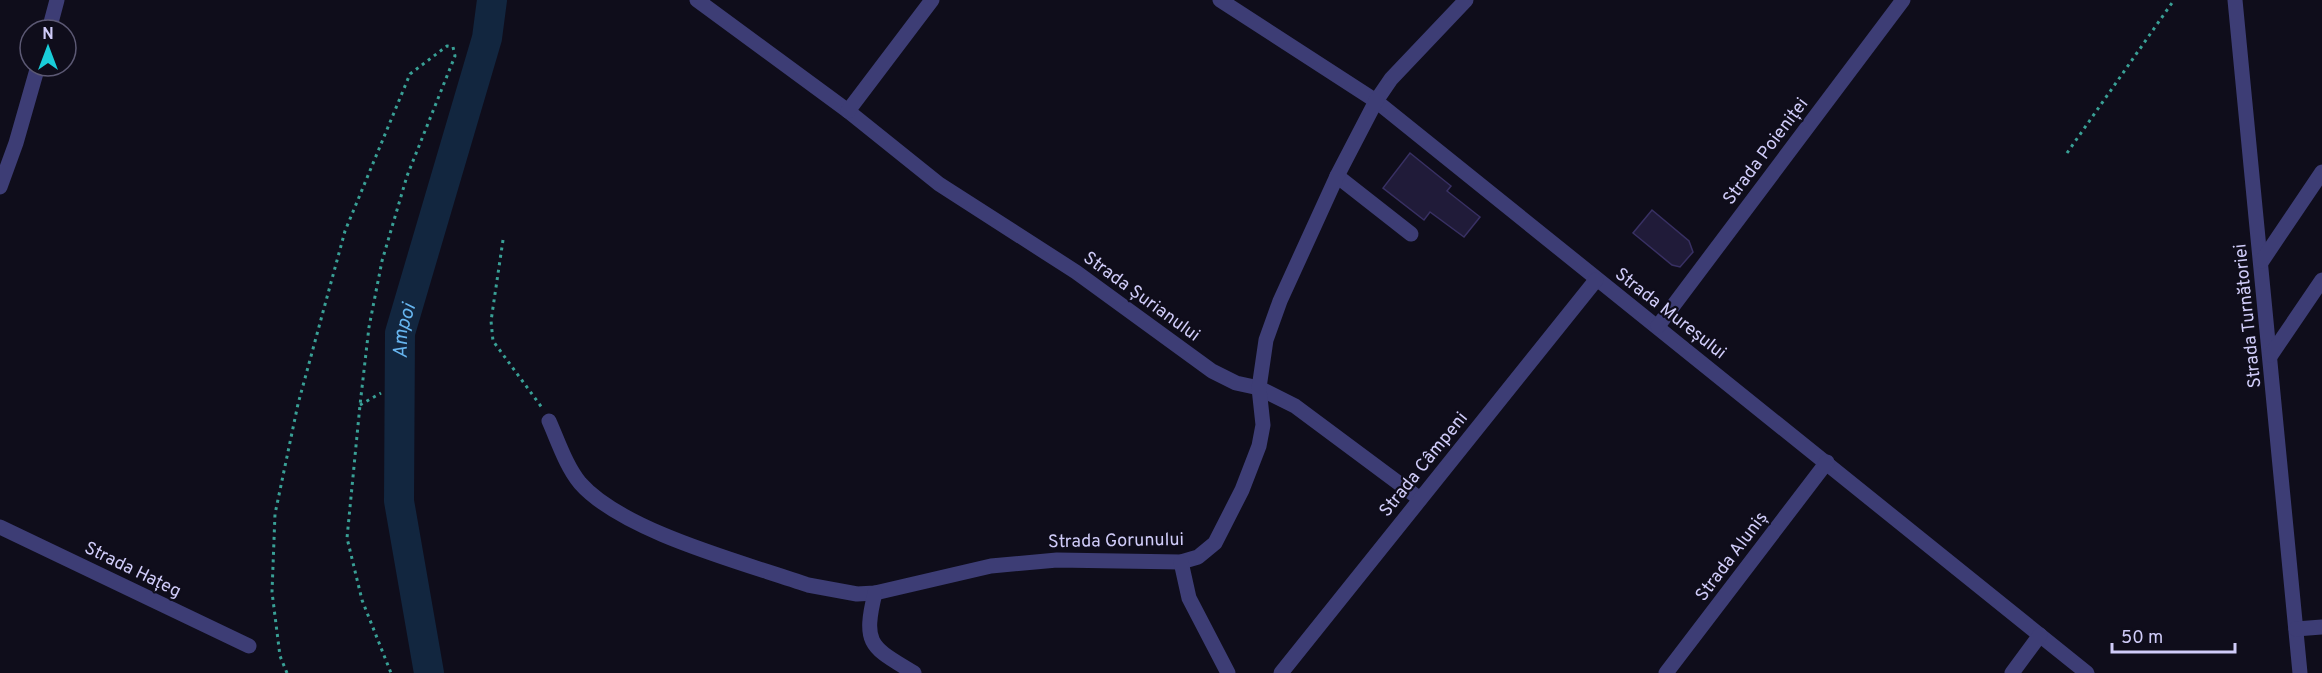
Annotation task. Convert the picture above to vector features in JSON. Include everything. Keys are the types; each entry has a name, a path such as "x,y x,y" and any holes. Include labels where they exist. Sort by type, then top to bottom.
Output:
{"street":[{"path":"52,18 57,0"},
{"name":"Strada Șurianului","path":"697,0 848,111 939,184 1076,272 1212,371 1236,383 1259,388 1295,406 1420,499"},
{"path":"848,111 932,0"},
{"name":"Strada Mureșului","path":"1220,0 1376,101 2087,673"},
{"name":"Strada Gorunului","path":"549,422 578,480 603,504 628,519 808,585 849,593 875,593 991,566 1057,560 1181,562 1198,557 1215,543 1242,490 1259,446 1263,425 1259,388 1266,340 1280,301 1337,176 1376,101 1405,61 1466,0"},
{"name":"Strada Poieniței","path":"1658,326 1904,0"},
{"name":"Strada Turnătoriei","path":"2235,0 2300,673"},
{"path":"0,187 16,143 35,78"},
{"path":"2262,261 2322,172"},
{"path":"1337,176 1411,234"},
{"name":"Strada Câmpeni","path":"1281,673 1596,280"},
{"path":"2271,355 2322,280"},
{"name":"Strada Aluniș","path":"1666,673 1827,462"},
{"name":"Strada Hațeg","path":"0,527 249,646"},
{"path":"1181,562 1189,598 1227,673"},
{"path":"875,593 870,611 871,641 878,650 914,673"},
{"path":"2296,629 2322,627"},
{"path":"2012,673 2040,634"}],"path":[{"path":"2067,153 2174,0"},
{"path":"287,673 280,656 272,592 275,514 298,404 345,231 411,74 447,46 453,47 455,56 407,176 382,261 369,327 347,538 362,600 391,673"},
{"path":"503,240 491,321 493,341 508,364 539,401 549,422"},
{"path":"360,405 381,393"}],"building":[{"path":"1410,153 1451,186 1447,191 1480,217 1464,237 1430,212 1424,220 1383,188"},
{"path":"1652,210 1689,241 1693,252 1680,267 1672,265 1633,233"}],"waterway":[{"name":"Ampoi","path":"429,673 399,501 400,333 487,38 492,0"}]}
